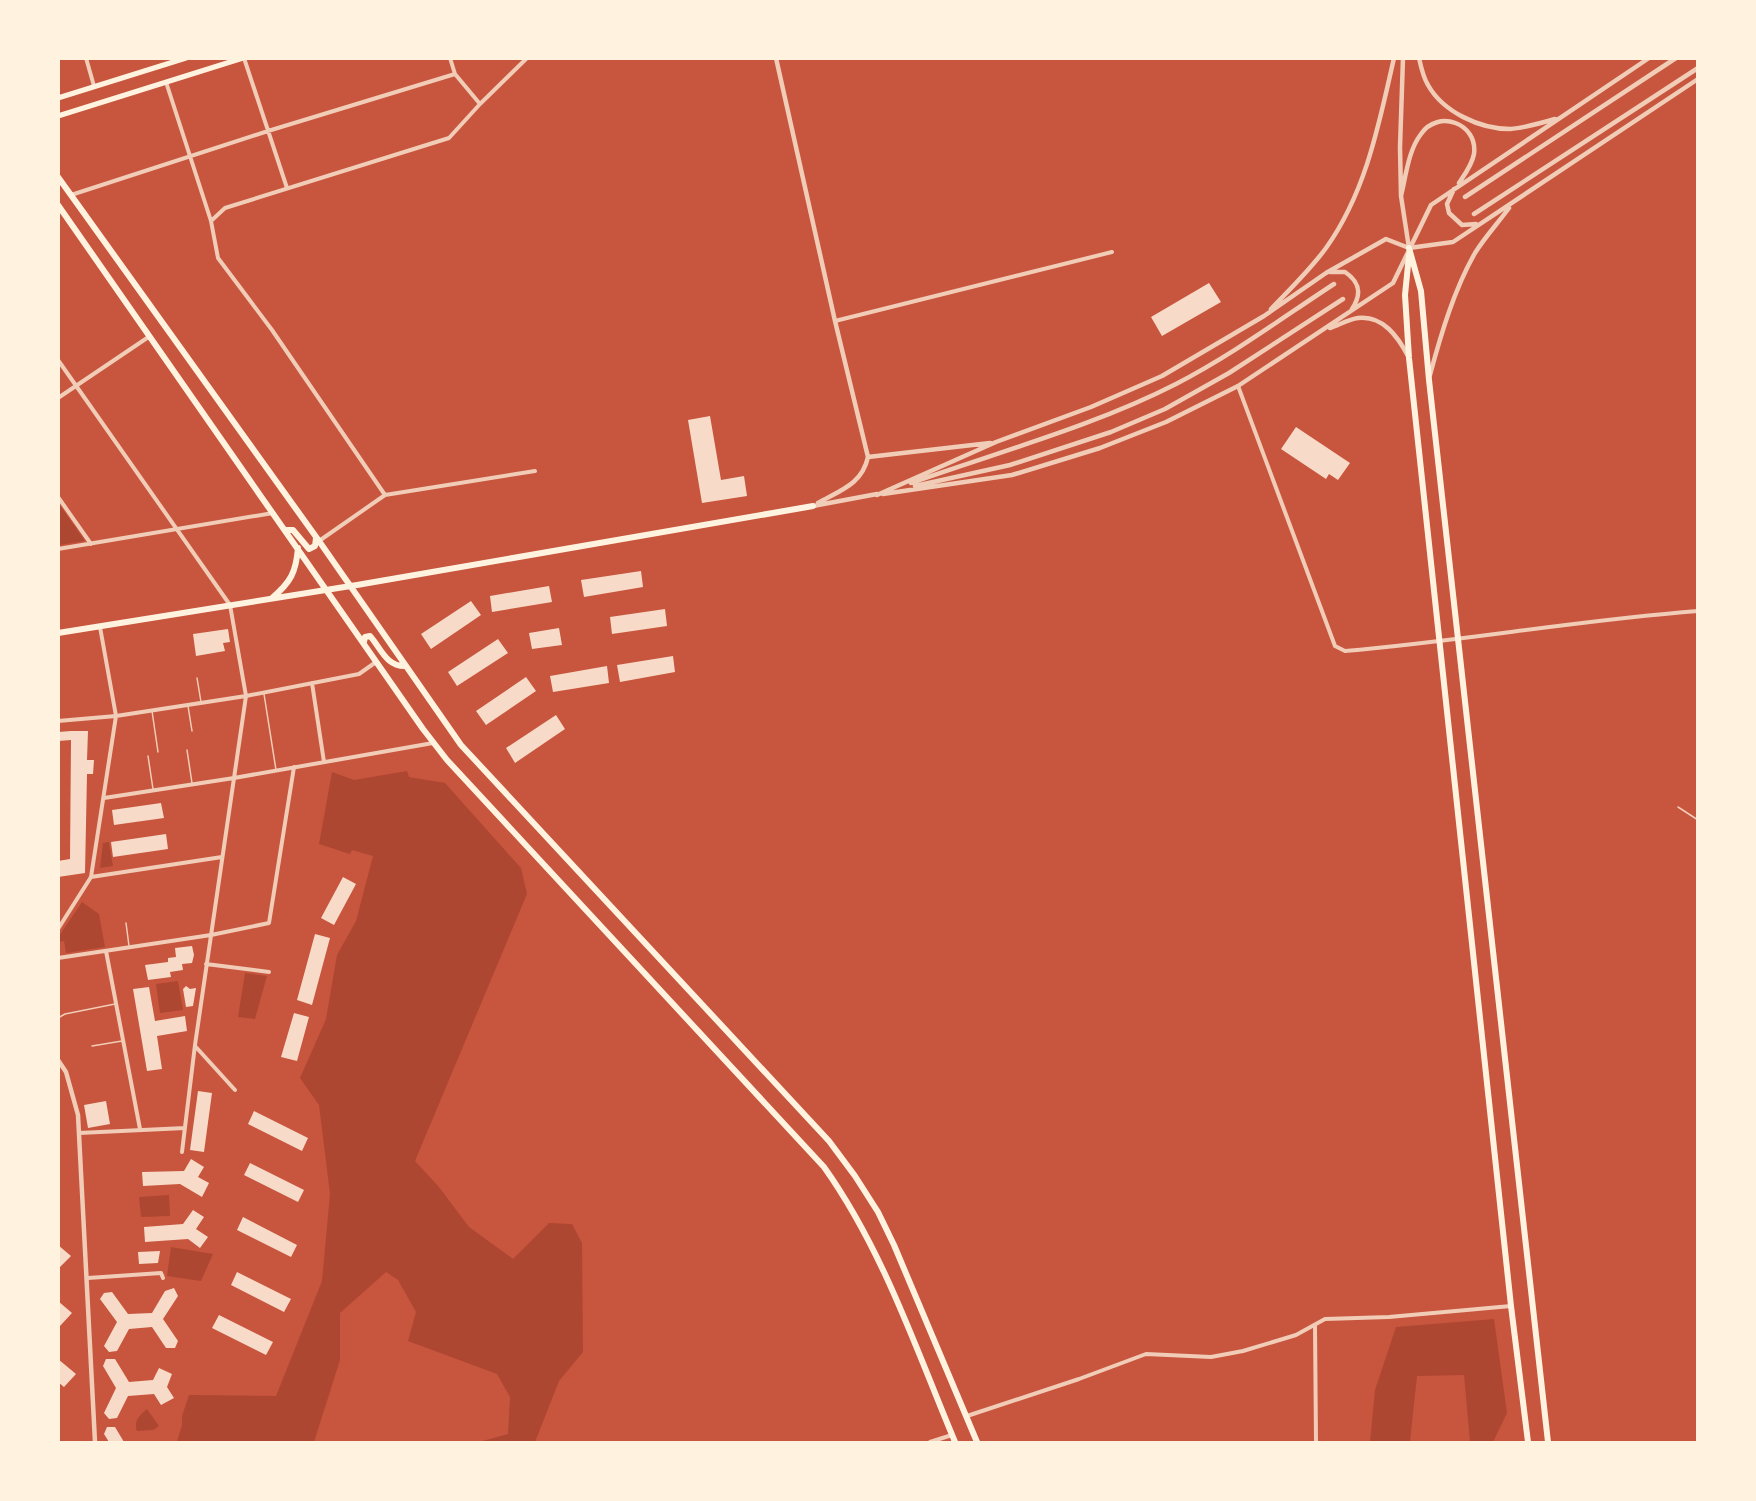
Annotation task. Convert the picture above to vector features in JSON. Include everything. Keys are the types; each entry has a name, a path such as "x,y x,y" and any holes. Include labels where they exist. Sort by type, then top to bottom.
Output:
{"main road":[{"path":"58,98 186,58"},
{"path":"58,116 243,58"},
{"path":"58,177 461,745 821,1133 855,1176 878,1212 894,1245 977,1443"},
{"path":"59,206 447,760 824,1167 858,1220 883,1268 955,1443"},
{"path":"1409,248 1405,295 1409,358 1511,1306 1528,1443"},
{"path":"1409,248 1420,291 1548,1443"},
{"path":"58,633 327,590 813,506"},
{"path":"286,530 293,530 309,549 315,546 317,539"},
{"path":"271,598 290,581 297,563 298,547"},
{"path":"363,642 365,637 370,636 386,658 394,664 406,666"}],"street":[{"path":"86,58 95,87"},
{"path":"243,58 287,188"},
{"path":"450,58 454,74 480,104"},
{"path":"211,222 225,208 449,138 527,58"},
{"path":"776,58 868,457 860,478 813,506"},
{"path":"1264,316 1307,271 1326,248 1343,221 1371,154 1394,58"},
{"path":"1403,58 1401,196 1409,248"},
{"path":"1419,58 1428,84 1438,98 1453,111 1472,121 1492,127 1511,129 1561,117"},
{"path":"813,506 1012,475 1100,448 1166,422 1238,386 1393,283 1431,205 1649,58"},
{"path":"1465,197 1676,58"},
{"path":"1474,213 1698,68"},
{"path":"71,195 454,74"},
{"path":"877,495 996,442 1090,407 1162,376 1264,316 1326,273 1386,239 1409,248 1453,242 1698,79"},
{"path":"166,82 211,222 218,258 272,330 385,495"},
{"path":"1401,196 1411,154 1418,138 1428,126 1444,120 1454,122 1463,126 1469,133 1474,152 1472,161 1449,196 1449,213 1462,225 1482,223"},
{"path":"1429,380 1439,342 1464,275 1476,252 1513,203"},
{"path":"835,321 1112,252"},
{"path":"1326,273 1345,272 1358,283 1357,302 1350,311"},
{"path":"877,495 1125,408 1176,384 1226,356 1334,284"},
{"path":"877,495 1010,465 1112,432 1165,409 1229,373 1342,299"},
{"path":"1322,331 1358,318 1369,319 1388,327 1395,334 1409,358"},
{"path":"58,398 150,336"},
{"path":"58,360 230,605 246,696 195,1045 182,1152"},
{"path":"1238,386 1335,646 1345,651 1635,615 1698,611"},
{"path":"868,457 996,442"},
{"path":"317,539 385,495 535,471"},
{"path":"58,497 91,544"},
{"path":"58,549 274,513"},
{"path":"58,929 91,877 116,716 100,627"},
{"path":"58,721 116,716 246,696 359,675 377,662"},
{"path":"312,683 324,762"},
{"path":"104,798 434,743"},
{"path":"58,958 211,935 269,923 294,767"},
{"path":"91,877 222,857"},
{"path":"106,951 140,1129"},
{"path":"207,964 268,972"},
{"path":"195,1045 235,1090"},
{"path":"58,1060 66,1072 73,1094 79,1133 96,1443"},
{"path":"79,1133 185,1128"},
{"path":"88,1278 161,1273 164,1278"},
{"path":"966,1416 1146,1354 1211,1357 1243,1351 1296,1335 1325,1319 1389,1317 1511,1306"},
{"path":"1315,1325 1316,1443"},
{"path":"930,1443 952,1435"}],"lane":[{"path":"198,678 201,703"},
{"path":"264,692 277,770"},
{"path":"188,705 192,730"},
{"path":"152,710 158,752"},
{"path":"187,750 192,784"},
{"path":"148,756 154,790"},
{"path":"1678,807 1698,820"},
{"path":"126,923 130,947"},
{"path":"58,1018 65,1014 116,1004"},
{"path":"92,1046 123,1041"}],"shaded area":[{"path":"59,504 85,541 59,545"},
{"path":"407,771 409,777 445,783 521,868 527,894 415,1161 439,1187 469,1227 513,1259 549,1223 572,1224 582,1243 583,1352 559,1381 535,1442 479,1442 508,1434 510,1397 497,1374 408,1341 416,1312 398,1280 386,1272 340,1313 340,1360 314,1442 177,1442 189,1395 276,1396 322,1281 330,1194 319,1105 300,1078 326,1019 337,955 356,921 373,856 352,850 350,854 319,844 332,772 354,780"},
{"path":"109,842 113,866 100,868 103,843"},
{"path":"82,902 99,914 105,947 66,953 64,941 59,942 59,936"},
{"path":"245,973 267,976 255,1019 238,1017"},
{"path":"178,981 183,1010 160,1013 156,984"},
{"path":"169,1195 170,1216 141,1217 139,1197"},
{"path":"171,1247 213,1254 201,1281 167,1276"},
{"path":"1494,1319 1507,1413 1493,1442 1470,1442 1464,1375 1417,1376 1410,1442 1370,1442 1375,1390 1396,1327"},
{"path":"147,1409 159,1426 153,1430 137,1431 137,1421"}],"building":[{"path":"1209,283 1221,302 1162,336 1151,317"},
{"path":"710,416 721,480 744,476 747,496 702,503 688,420"},
{"path":"1296,427 1350,463 1338,480 1329,474 1326,479 1281,449"},
{"path":"641,571 643,587 584,597 581,580"},
{"path":"549,586 552,602 492,612 490,596"},
{"path":"471,601 481,615 431,649 421,634"},
{"path":"665,609 667,626 612,634 610,617"},
{"path":"559,628 562,645 532,649 529,633"},
{"path":"228,629 230,642 223,643 225,651 196,656 193,634"},
{"path":"498,639 508,653 457,686 448,672"},
{"path":"673,656 675,672 620,682 617,665"},
{"path":"607,666 609,683 553,692 550,676"},
{"path":"526,677 536,691 486,725 476,711"},
{"path":"556,715 565,729 515,763 506,748"},
{"path":"88,731 87,760 94,760 93,774 87,774 85,873 58,877 58,861 70,859 71,740 58,741 58,732"},
{"path":"161,803 164,818 114,825 112,810"},
{"path":"166,834 168,849 113,857 111,842"},
{"path":"343,877 356,884 334,925 321,918"},
{"path":"315,934 330,938 312,1005 297,1000"},
{"path":"192,946 194,955 192,963 182,964 183,970 170,972 171,977 148,980 145,965 168,962 168,958 176,957 175,948"},
{"path":"186,986 190,989 196,988 193,1006 186,1007 183,989"},
{"path":"149,987 155,1021 185,1016 187,1031 157,1036 162,1069 147,1071 133,989"},
{"path":"294,1013 309,1017 297,1061 281,1057"},
{"path":"198,1091 212,1093 204,1152 190,1150"},
{"path":"106,1101 110,1124 88,1128 84,1105"},
{"path":"254,1111 308,1138 302,1151 248,1124"},
{"path":"191,1159 204,1167 198,1177 209,1183 202,1197 180,1184 143,1186 142,1172 184,1171"},
{"path":"250,1163 304,1190 298,1202 244,1175"},
{"path":"193,1210 204,1217 196,1229 208,1237 200,1248 188,1239 145,1242 144,1227 183,1224"},
{"path":"243,1217 297,1245 291,1257 237,1230"},
{"path":"58,1245 71,1256 58,1269"},
{"path":"160,1251 158,1263 139,1264 138,1252"},
{"path":"237,1272 291,1299 284,1312 231,1285"},
{"path":"174,1288 178,1296 163,1319 178,1341 175,1348 166,1348 152,1327 129,1329 117,1351 109,1352 104,1346 117,1322 100,1299 104,1293 112,1292 128,1314 152,1313 165,1291"},
{"path":"58,1301 72,1313 60,1326 58,1325"},
{"path":"219,1315 273,1342 266,1355 212,1328"},
{"path":"58,1359 76,1374 64,1387 58,1382"},
{"path":"106,1359 115,1359 129,1382 153,1380 159,1368 172,1374 167,1387 174,1398 161,1405 154,1394 128,1396 117,1418 109,1419 104,1413 116,1388 103,1366"},
{"path":"107,1427 115,1427 124,1442 109,1442 104,1434"}]}
